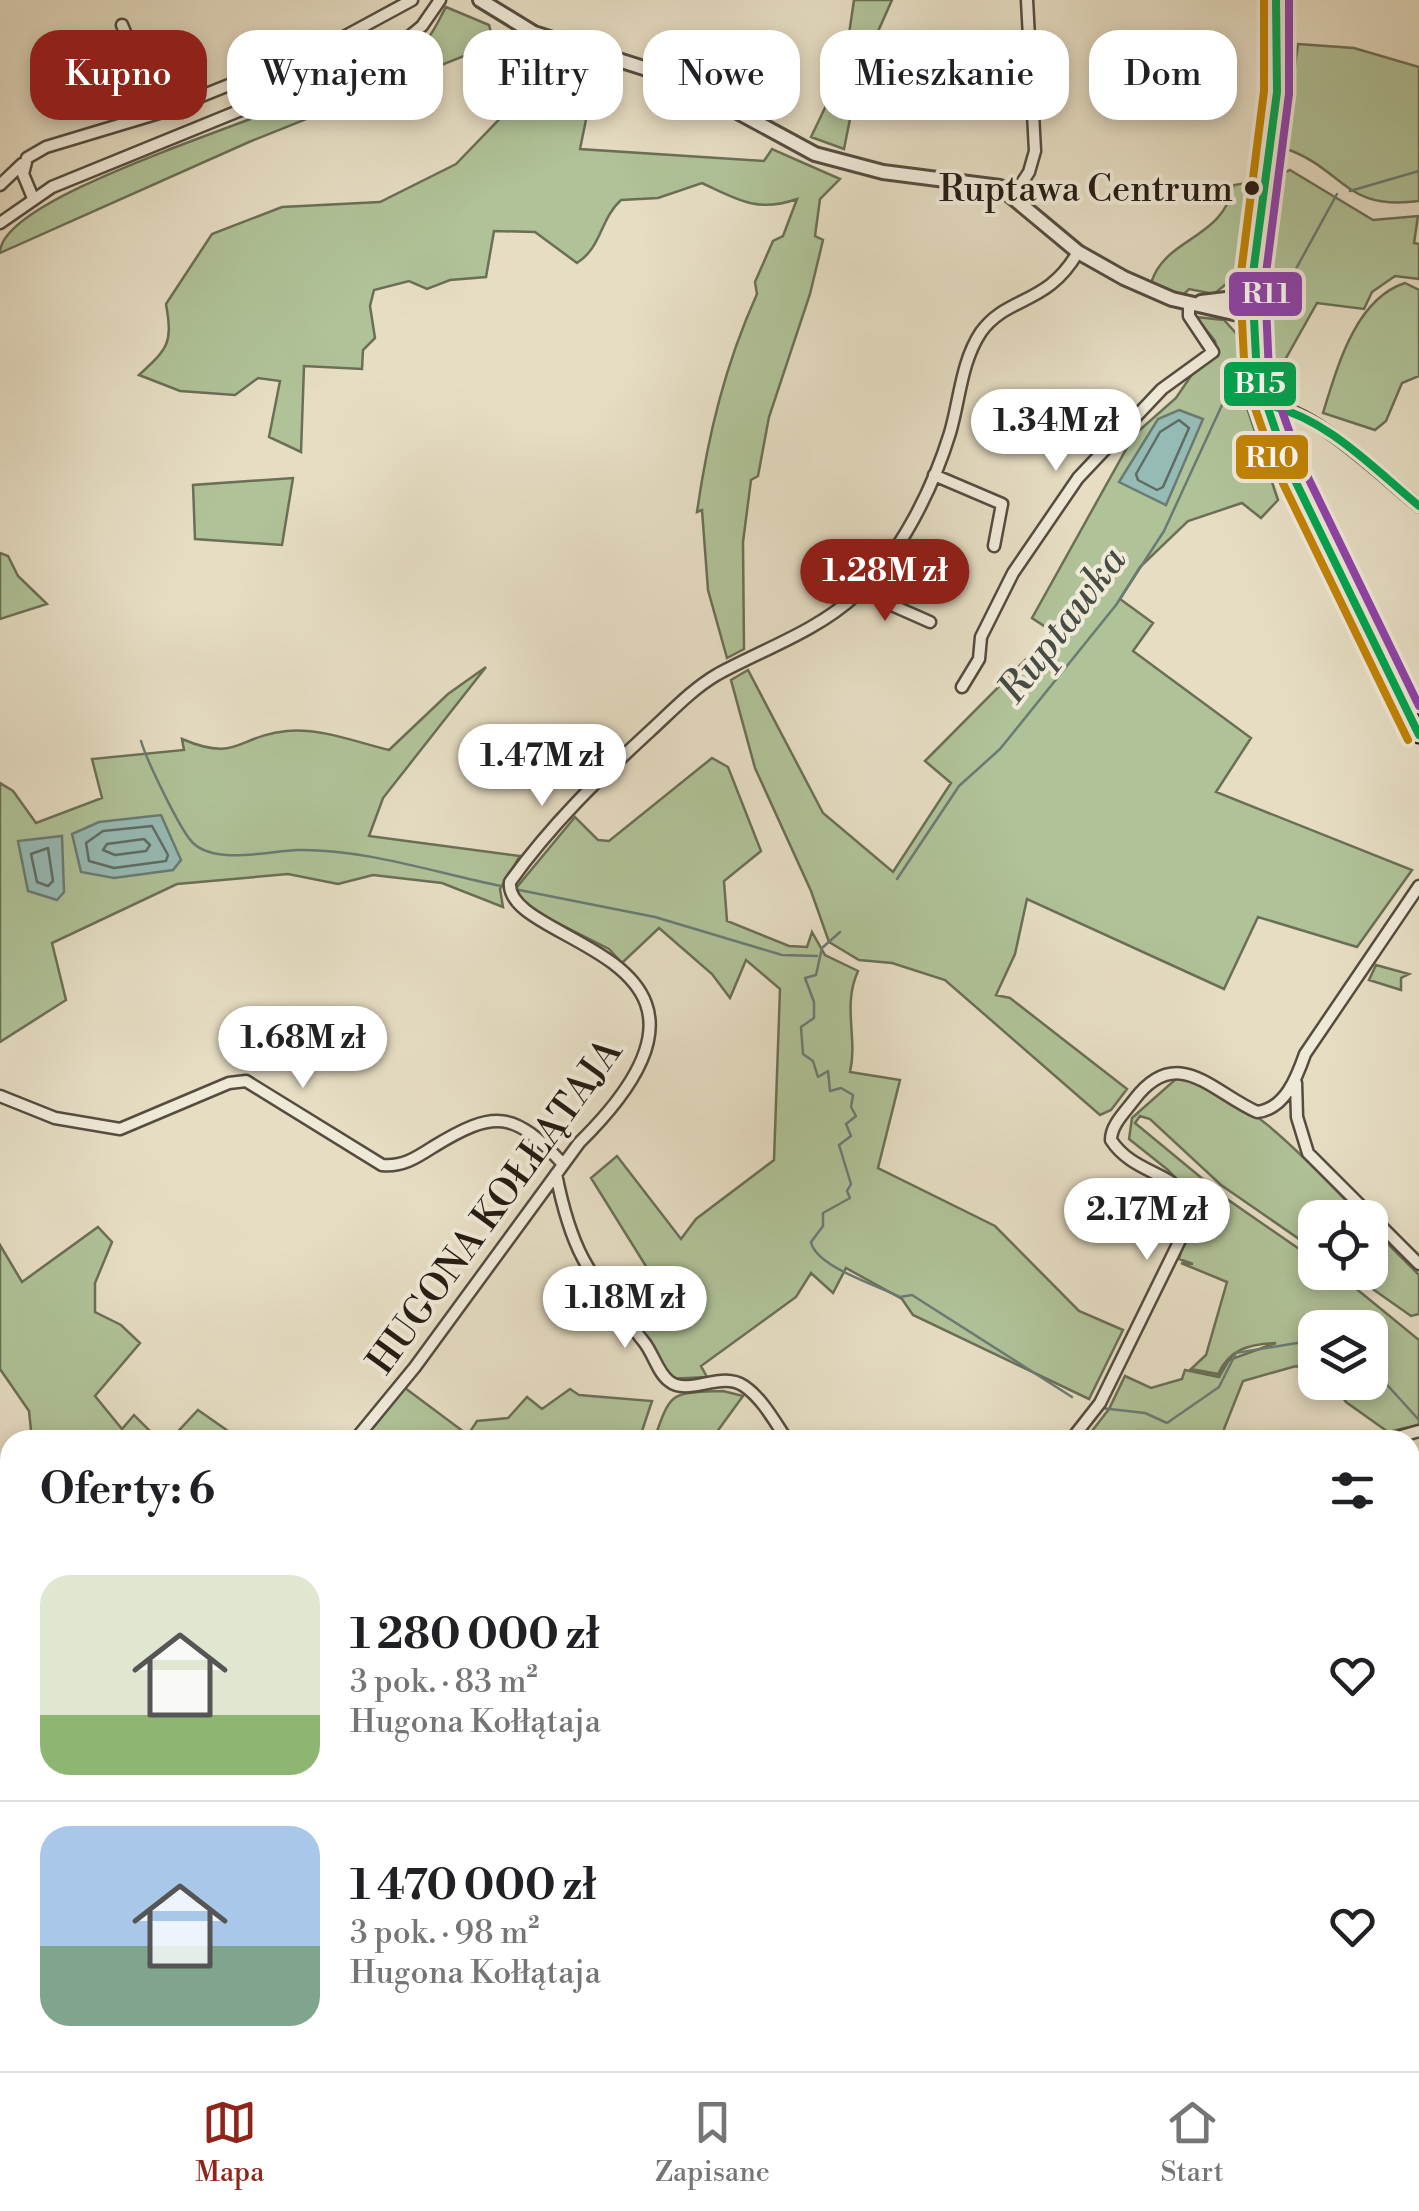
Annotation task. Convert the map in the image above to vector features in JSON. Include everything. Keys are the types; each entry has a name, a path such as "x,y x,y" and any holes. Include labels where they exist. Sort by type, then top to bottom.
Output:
{"main road":[{"path":"1276,0 1277,92 1251,296 1264,404 1294,479 1419,734"}],"street":[{"path":"357,30 412,0"},
{"path":"414,30 440,0"},
{"path":"480,0 534,33 675,78 816,154 883,172 993,184 1014,195 1078,252 1157,294 1252,317"},
{"path":"1014,195 1029,172 1035,152 1026,0"},
{"path":"122,25 124,30"},
{"path":"0,223 33,198 227,116"},
{"path":"0,184 46,147 136,120"},
{"path":"22,164 33,198"},
{"name":"HUGONA KOŁŁĄTAJA","path":"363,1430 415,1367 559,1169 606,1117 644,1056 648,1020 638,990 598,950 524,912 513,901 510,882 563,814 692,693 720,673 832,614 866,584 907,527 934,475 951,430 965,368 980,334 997,317 1050,290 1062,279 1078,252"},
{"path":"1189,304 1251,296"},
{"path":"962,687 979,659 981,637 1012,573 1078,478 1170,382 1211,356 1214,347 1192,321 1189,304"},
{"path":"1264,404 1286,406 1316,425 1419,506"},
{"path":"934,475 1002,504 994,546"},
{"path":"866,584 887,603 930,622"},
{"path":"1079,1430 1100,1403 1181,1238 1190,1210 1177,1185 1118,1151 1111,1140 1113,1128 1140,1093 1161,1076 1174,1072 1204,1079 1246,1107 1266,1111 1286,1094 1305,1054 1419,886"},
{"path":"1297,1076 1297,1118 1308,1152 1419,1264"},
{"path":"0,1096 55,1118 120,1129 229,1083 246,1081 382,1165 405,1164 469,1128 495,1121 527,1127 559,1169 569,1233 584,1265 599,1290 647,1345 666,1378 676,1385 736,1382 752,1393 780,1430"}],"green space":[{"path":"854,0 892,0 879,30 850,30"},
{"path":"446,7 489,25 490,30 463,30 463,56 443,64 443,30 434,30"},
{"path":"1298,44 1354,48 1419,67 1419,201 1374,200 1284,148"},
{"path":"820,118 850,120 844,149 811,137"},
{"path":"247,120 304,120 0,253 16,227 57,199"},
{"path":"499,120 586,120 580,149 764,161 772,149 840,179 820,199 815,236 823,240 810,294 769,417 758,476 751,480 743,542 744,649 727,658 708,590 702,510 697,512 719,401 757,294 755,282 773,241 783,236 797,199 759,205 702,183 658,198 621,200 591,249 577,263 535,232 494,231 486,277 450,280 427,289 409,281 374,290 370,306 375,338 363,350 362,369 304,366 301,452 269,437 280,381 258,378 235,395 180,391 139,375 166,344 166,304 212,234 282,207 380,202 456,164"},
{"path":"1253,153 1259,157 1243,270 1214,294 1189,289 1183,295 1151,283 1169,256 1218,217 1234,185 1247,183"},
{"path":"1290,170 1373,220 1418,216 1414,243 1419,244 1419,279 1395,276 1372,292 1364,309 1317,303 1272,383 1266,331 1268,278 1282,174"},
{"path":"1405,283 1419,290 1419,376 1402,383 1386,421 1375,430 1323,413 1342,356 1361,319 1388,291"},
{"path":"1196,317 1224,320 1243,341 1252,391 1242,393 1278,500 1261,518 1242,503 1188,521 1140,567 1120,599 1153,623 1133,651 1251,738 1216,792 1412,870 1357,947 1258,917 1224,989 1027,899 1015,954 996,995 1010,998 1127,1089 1111,1110 1100,1115 945,980 892,963 859,960 829,942 811,891 755,768 731,680 748,670 823,813 893,872 951,783 925,761 1053,632 1032,618 1134,435 1176,398 1199,364 1218,356 1215,341"},
{"path":"293,478 282,545 195,539 193,485"},
{"path":"0,553 8,556 18,576 47,604 0,619"},
{"path":"486,667 383,798 369,836 520,856 500,889 503,907 442,883 373,875 338,884 288,874 177,884 52,943 66,1000 0,1042 0,783 13,791 36,823 102,798 92,759 184,750 182,739 215,749 270,734 300,731 338,736 389,750 448,694"},
{"path":"712,758 728,767 761,851 724,881 727,921 789,946 807,947 812,932 825,955 858,971 851,997 850,1072 900,1080 878,1168 995,1226 1079,1311 1123,1330 1089,1399 913,1315 902,1299 846,1268 833,1293 811,1273 796,1297 701,1366 707,1377 668,1379 646,1336 628,1316 649,1271 591,1178 617,1156 681,1239 696,1219 774,1160 780,989 746,960 730,998 712,974 659,928 622,963 609,949 518,903 517,887 575,817 598,840 609,841"},
{"path":"1376,965 1409,974 1401,978 1401,990 1369,980"},
{"path":"1177,1078 1202,1084 1228,1097 1302,1155 1346,1200 1298,1200 1298,1238 1221,1185 1150,1119 1140,1116 1135,1123 1227,1199 1298,1248 1298,1290 1358,1290 1382,1310 1298,1310 1298,1367 1243,1381 1224,1430 1093,1430 1109,1409 1125,1376 1151,1388 1182,1379 1185,1370 1219,1377 1229,1360 1276,1343 1241,1350 1228,1359 1218,1374 1191,1369 1206,1355 1227,1282 1181,1263 1193,1264 1179,1259 1195,1199 1168,1170 1129,1139 1132,1118"},
{"path":"98,1227 112,1242 95,1283 95,1312 121,1325 140,1343 95,1396 122,1429 134,1415 149,1430 31,1430 29,1411 0,1369 0,1245 22,1282"},
{"path":"1388,1244 1419,1275 1419,1314 1411,1316 1374,1290 1388,1290"},
{"path":"1388,1315 1419,1340 1419,1425 1385,1430 1346,1402 1388,1400"},
{"path":"405,1388 461,1430 370,1430"},
{"path":"570,1389 579,1395 652,1401 642,1430 471,1430 477,1421 508,1418 527,1397 542,1409"},
{"path":"723,1391 743,1396 718,1430 658,1430 670,1403 693,1392"},
{"path":"198,1410 227,1430 179,1430"}],"water":[{"path":"1179,410 1203,419 1166,505 1119,482 1158,419"},
{"path":"161,815 181,860 173,870 114,878 81,872 72,834 99,822"},
{"path":"62,836 64,892 57,900 28,891 18,841"}],"waterway":[{"name":"Ruptawka","path":"1350,191 1419,171"},
{"name":"Ruptawka","path":"1264,327 1337,194"},
{"name":"Ruptawka","path":"897,879 959,786 1000,749 1116,605 1164,531 1234,379"},
{"path":"141,741 180,824 203,850 229,855 298,850 349,853 501,886"},
{"path":"519,890 655,917 782,955 817,956"},
{"name":"Ruptawka","path":"840,932 822,948 816,975 805,978 814,1002 814,1018 801,1027 803,1054 813,1061 818,1077 828,1071 830,1091 841,1088 853,1095 851,1107 856,1116 846,1124 851,1136 839,1145 851,1184 847,1191 850,1198 823,1213 823,1226 811,1242 815,1251 863,1281 900,1297 912,1295 1072,1397"},
{"name":"Ruptawka","path":"1101,1408 1145,1413 1167,1423 1219,1387 1236,1353 1298,1343"},
{"name":"Ruptawka","path":"1388,1386 1419,1420"}],"transit line":[{"name":"R10","path":"1264,0 1264,91 1240,281 1245,379 1276,469 1408,740"},
{"name":"B15","path":"1276,0 1277,92 1252,281 1257,376 1287,464 1419,735"},
{"name":"R11","path":"1289,0 1289,94 1265,281 1269,374 1299,459 1419,706"},
{"name":"B15","path":"1264,404 1328,432 1419,506"}],"place":[{"name":"Ruptawa Centrum","path":"1252,188"}]}
